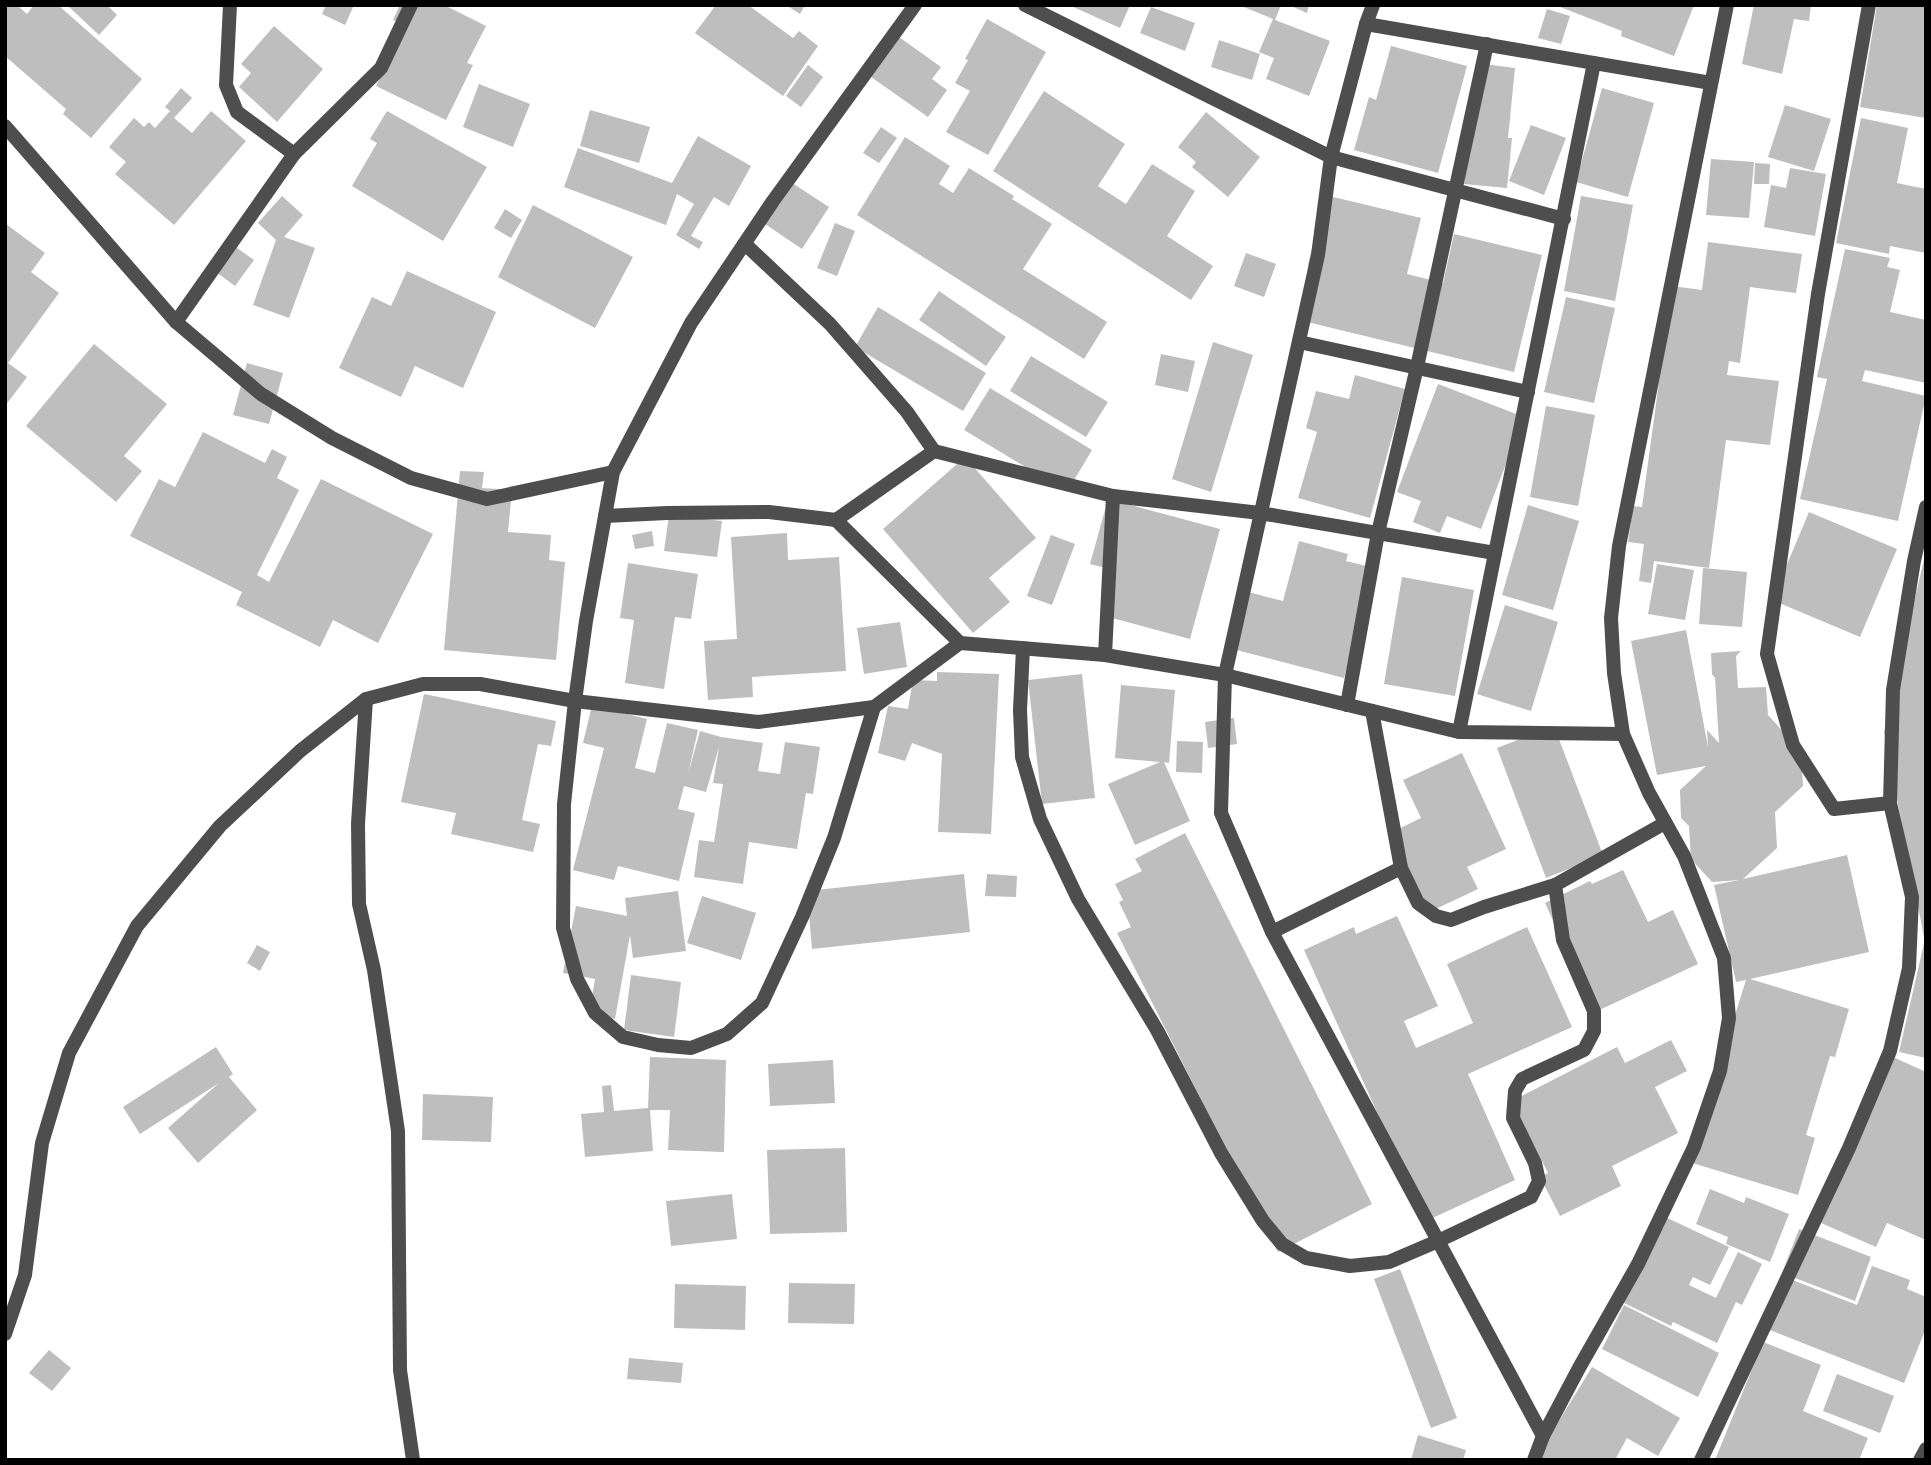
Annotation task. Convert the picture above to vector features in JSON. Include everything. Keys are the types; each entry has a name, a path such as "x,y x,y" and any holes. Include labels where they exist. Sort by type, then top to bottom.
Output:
{"street":[{"path":"230,5 226,85 237,112 294,154"},
{"path":"176,322 294,154 381,68 411,5"},
{"path":"874,707 834,838 802,917 762,1003 727,1034 691,1048 658,1045 624,1037 595,1013 577,979 563,928 564,804 586,621 613,472 691,323 915,5"},
{"path":"1025,5 1331,157 1564,219"},
{"path":"1373,5 1331,157 1318,255 1225,675 1221,813 1272,932 1543,1436"},
{"path":"1534,1460 1543,1436 1638,1264 1694,1147 1720,1071 1729,1018 1724,958 1684,856 1648,793 1623,734 1614,673 1611,618 1619,546 1727,5"},
{"path":"1869,5 1818,294 1767,654 1793,745 1834,810 1890,803"},
{"path":"1366,24 1711,83"},
{"path":"1347,705 1378,533 1417,368 1487,44"},
{"path":"1459,732 1594,63"},
{"path":"5,126 176,322 261,394 332,438 411,478 487,499 613,472"},
{"path":"745,244 830,324 907,412 934,451 1113,496 1259,513 1494,552"},
{"path":"1299,342 1528,392"},
{"path":"836,520 934,451"},
{"path":"1105,654 1113,496"},
{"path":"1701,1460 1849,1148 1890,1051 1909,968 1912,897 1890,803 1894,690 1914,561 1926,507"},
{"path":"605,516 769,512 836,520 960,643 1105,654 1225,675 1459,732 1623,734"},
{"path":"5,1334 26,1275 42,1143 69,1053 137,926 220,826 300,751 366,699 423,684 480,684 575,701 758,722 874,707 960,643"},
{"path":"1023,648 1020,710 1022,757 1040,819 1078,898 1157,1031 1221,1153 1263,1221 1282,1244 1306,1258 1350,1266 1388,1262 1531,1197 1539,1181 1535,1163 1513,1118 1515,1091 1522,1079 1584,1050 1594,1031 1594,1011 1563,940 1555,885"},
{"path":"366,699 358,824 359,904 374,970 398,1131 400,1370 413,1460"},
{"path":"1372,711 1401,868 1418,903 1436,916 1451,920 1555,885 1665,823"},
{"path":"1272,932 1401,868"},
{"path":"1920,1460 1926,1449"}],"building":[{"path":"5,5 17,5 27,14 34,5 58,5 142,79 91,138 63,114 66,109 5,56"},
{"path":"67,5 107,5 117,15 99,35"},
{"path":"326,5 354,5 345,25 322,14"},
{"path":"400,5 444,5 486,26 467,63 473,65 446,120 376,86 406,26 393,20"},
{"path":"716,5 748,5 793,38 799,31 818,46 783,96 695,33"},
{"path":"786,5 805,5 800,14"},
{"path":"1069,5 1130,5 1120,28"},
{"path":"1239,5 1281,5 1275,20 1330,41 1309,96 1266,79 1274,58 1259,52 1273,19"},
{"path":"1289,5 1309,5 1307,13"},
{"path":"1555,5 1694,5 1674,56 1621,36 1622,31"},
{"path":"1754,5 1811,5 1809,21 1794,19 1782,74 1742,64"},
{"path":"1877,5 1926,5 1926,118 1860,107"},
{"path":"1151,7 1195,23 1185,51 1140,33"},
{"path":"1547,9 1570,16 1561,44 1538,38"},
{"path":"987,19 1046,52 988,155 946,132 970,91 955,83"},
{"path":"274,26 323,69 277,122 239,87 251,73 241,64"},
{"path":"899,37 941,67 932,79 947,90 928,117 871,77"},
{"path":"1219,40 1260,54 1252,80 1211,67"},
{"path":"1391,46 1467,66 1438,173 1354,150 1369,97 1376,100"},
{"path":"1476,63 1515,68 1508,138 1512,138 1507,188 1464,184"},
{"path":"808,65 823,77 801,107 786,96"},
{"path":"479,84 530,104 513,147 463,127"},
{"path":"181,88 192,98 174,118 192,133 211,111 246,141 174,225 115,174 126,162 109,147 134,118 144,127 149,122 155,128 170,111 165,107"},
{"path":"1602,88 1654,103 1628,197 1576,182"},
{"path":"1044,91 1125,144 1098,186 1126,204 1152,164 1195,191 1167,236 1213,266 1191,300 993,171"},
{"path":"1785,105 1831,119 1814,171 1768,157"},
{"path":"590,110 650,127 639,163 580,146"},
{"path":"387,111 487,167 443,241 352,186 377,143 370,139"},
{"path":"1206,112 1260,157 1228,197 1192,167 1196,162 1178,147"},
{"path":"1861,118 1908,128 1897,183 1926,189 1926,253 1890,246 1889,254 1836,243"},
{"path":"1531,125 1566,138 1544,195 1509,181"},
{"path":"881,127 897,138 879,163 863,153"},
{"path":"698,136 751,166 729,206 714,197 691,236 703,242 699,249 676,235 694,204 677,194 666,225 564,187 578,148 672,183"},
{"path":"905,137 950,166 939,184 953,193 969,168 1052,224 1023,269 1107,322 1084,359 857,215"},
{"path":"1711,159 1754,162 1749,218 1706,215"},
{"path":"1755,163 1770,164 1769,184 1754,184"},
{"path":"1790,168 1826,174 1815,236 1764,227 1771,185 1786,188"},
{"path":"789,181 829,207 802,249 762,222"},
{"path":"1325,195 1421,218 1407,274 1443,283 1454,234 1542,255 1514,372 1307,322 1320,268 1308,265"},
{"path":"282,196 303,215 284,237 315,248 289,318 253,305 276,240 258,223"},
{"path":"1581,196 1633,205 1615,301 1564,291"},
{"path":"533,205 633,257 595,328 498,277"},
{"path":"505,209 522,220 511,238 494,228"},
{"path":"835,223 855,231 837,276 817,268"},
{"path":"6,224 45,253 31,272 59,293 8,363 27,377 5,406"},
{"path":"1708,242 1802,254 1796,293 1750,287 1740,363 1729,361 1727,375 1779,381 1770,445 1726,440 1709,568 1654,561 1651,583 1639,581 1644,544 1628,542 1633,506 1642,507 1672,286 1702,290"},
{"path":"230,243 254,260 235,286 212,269"},
{"path":"1845,249 1890,258 1887,267 1900,270 1890,312 1926,320 1926,383 1865,370 1862,381 1926,396 1898,521 1800,499 1827,379 1817,377"},
{"path":"1246,253 1276,264 1264,297 1234,286"},
{"path":"407,271 496,312 463,388 415,366 401,397 339,368 372,297 391,306"},
{"path":"939,291 1006,337 986,366 919,320"},
{"path":"1566,297 1615,308 1594,403 1544,392"},
{"path":"878,307 986,373 963,411 855,347"},
{"path":"1213,342 1253,355 1211,492 1172,479"},
{"path":"94,344 167,404 124,456 142,471 116,502 26,426"},
{"path":"1161,354 1195,361 1188,392 1155,385"},
{"path":"1031,356 1108,402 1086,437 1010,391"},
{"path":"247,363 283,373 269,424 233,415"},
{"path":"1355,375 1405,389 1370,518 1298,498 1317,432 1306,428 1316,391 1349,399"},
{"path":"1438,384 1524,417 1481,529 1447,516 1440,533 1413,522 1421,501 1397,492"},
{"path":"990,388 1092,450 1067,492 964,430"},
{"path":"1546,406 1595,415 1578,506 1530,497"},
{"path":"203,432 265,463 272,449 287,457 277,478 299,490 257,575 269,582 321,479 433,534 378,643 333,620 320,647 236,605 242,592 130,536 159,479 175,487"},
{"path":"965,457 1036,538 989,578 1010,602 973,633 883,529"},
{"path":"460,471 484,472 482,488 512,490 508,532 551,535 549,560 565,562 556,660 444,650"},
{"path":"1108,499 1220,529 1190,639 1101,615 1114,570 1090,564"},
{"path":"1528,505 1579,521 1553,610 1502,595"},
{"path":"1809,512 1897,549 1860,637 1772,600"},
{"path":"669,515 722,521 717,557 664,551"},
{"path":"652,531 654,546 635,549 632,535"},
{"path":"787,533 788,560 839,557 846,671 752,677 753,697 708,700 704,641 737,639 731,537"},
{"path":"1051,535 1075,544 1052,605 1027,596"},
{"path":"1299,541 1348,554 1346,561 1374,568 1344,678 1233,649 1248,592 1283,601"},
{"path":"1925,555 1926,937 1924,937 1884,732"},
{"path":"628,563 698,574 691,619 675,617 664,689 625,683 634,620 620,618"},
{"path":"1657,564 1694,570 1685,620 1648,614"},
{"path":"1703,568 1747,572 1742,627 1699,624"},
{"path":"1402,577 1474,590 1455,696 1384,684"},
{"path":"1505,605 1558,622 1531,711 1477,694"},
{"path":"900,622 907,667 864,674 857,628"},
{"path":"1686,630 1708,747 1707,730 1719,743 1711,653 1741,651 1736,656 1738,688 1766,687 1768,715 1801,751 1803,786 1775,812 1777,848 1743,879 1847,855 1869,952 1750,979 1849,1009 1835,1057 1830,1056 1806,1135 1815,1138 1798,1195 1689,1162 1746,980 1736,982 1714,885 1739,880 1712,882 1691,859 1689,826 1681,818 1680,790 1706,766 1657,775 1631,641"},
{"path":"937,672 999,674 991,834 938,832 942,754 912,743 905,761 878,753 888,706 908,709 913,680 937,681"},
{"path":"1082,674 1095,798 1042,804 1028,680"},
{"path":"1121,685 1175,690 1169,763 1164,762 1190,821 1135,845 1108,784 1160,762 1115,758"},
{"path":"424,694 556,721 551,746 538,744 522,820 540,824 533,852 451,834 456,813 401,802"},
{"path":"592,705 647,719 635,768 655,773 667,723 698,730 688,774 700,731 763,743 758,771 780,774 785,742 820,747 813,794 806,793 797,849 749,842 743,884 694,877 699,840 714,842 723,784 713,783 719,747 706,792 684,786 678,809 695,813 679,881 618,866 614,880 573,870 604,748 583,743"},
{"path":"1234,718 1237,744 1208,748 1205,722"},
{"path":"1554,726 1603,855 1546,878 1497,748"},
{"path":"1177,741 1203,742 1202,773 1176,772"},
{"path":"1462,753 1506,849 1467,867 1478,889 1425,914 1388,834 1421,818 1403,780"},
{"path":"1185,833 1372,1204 1278,1252 1117,933 1131,927 1119,902 1123,900 1115,884 1142,871 1135,859"},
{"path":"1623,870 1648,922 1673,910 1698,964 1595,1012 1545,903 1590,881 1592,884"},
{"path":"964,874 970,932 812,949 807,891"},
{"path":"987,874 1017,876 1016,897 985,896"},
{"path":"678,891 686,951 633,958 630,935 615,1019 589,1014 595,979 563,973 576,906 627,916 625,898"},
{"path":"702,896 756,913 741,960 687,943"},
{"path":"1397,916 1438,1006 1404,1021 1416,1048 1473,1023 1447,964 1527,927 1572,1027 1468,1074 1515,1180 1426,1221 1304,950 1354,927 1356,934"},
{"path":"1926,939 1926,1058 1899,1052"},
{"path":"257,945 270,952 260,971 247,963"},
{"path":"631,975 681,982 674,1037 624,1030"},
{"path":"1671,1040 1687,1071 1655,1087 1678,1133 1612,1166 1621,1186 1560,1216 1540,1177 1548,1173 1512,1101 1617,1047 1625,1063"},
{"path":"216,1047 233,1074 229,1077 257,1110 198,1163 168,1128 219,1083 140,1134 123,1107"},
{"path":"650,1057 726,1060 724,1152 668,1150 670,1110 650,1110 653,1151 585,1157 581,1114 604,1112 602,1086 611,1085 614,1111 648,1108"},
{"path":"1893,1057 1926,1072 1926,1240 1887,1223 1876,1247 1821,1223"},
{"path":"833,1060 835,1103 770,1106 768,1064"},
{"path":"423,1094 493,1097 491,1142 422,1140"},
{"path":"845,1148 847,1232 770,1234 767,1150"},
{"path":"1710,1189 1744,1203 1746,1197 1789,1214 1770,1262 1726,1244 1728,1237 1696,1224"},
{"path":"732,1194 737,1239 671,1246 666,1201"},
{"path":"1661,1215 1729,1247 1710,1285 1693,1277 1689,1285 1716,1298 1738,1252 1762,1264 1742,1305 1736,1302 1717,1343 1673,1322 1671,1326 1620,1301"},
{"path":"1799,1229 1871,1257 1855,1301 1782,1273"},
{"path":"1872,1266 1910,1280 1907,1289 1926,1297 1926,1328 1904,1383 1762,1327 1782,1276 1857,1305"},
{"path":"1400,1269 1457,1418 1431,1428 1374,1279"},
{"path":"789,1283 855,1284 854,1324 788,1323"},
{"path":"675,1284 746,1286 745,1330 674,1328"},
{"path":"1624,1305 1719,1353 1698,1397 1602,1349"},
{"path":"1763,1342 1821,1365 1803,1411 1868,1438 1859,1460 1715,1460"},
{"path":"49,1350 71,1368 52,1391 29,1373"},
{"path":"629,1358 683,1363 681,1383 627,1379"},
{"path":"1592,1367 1680,1418 1658,1456 1627,1438 1615,1460 1535,1460"},
{"path":"1837,1374 1894,1396 1880,1433 1823,1411"},
{"path":"1418,1435 1466,1450 1463,1460 1411,1460"}]}
